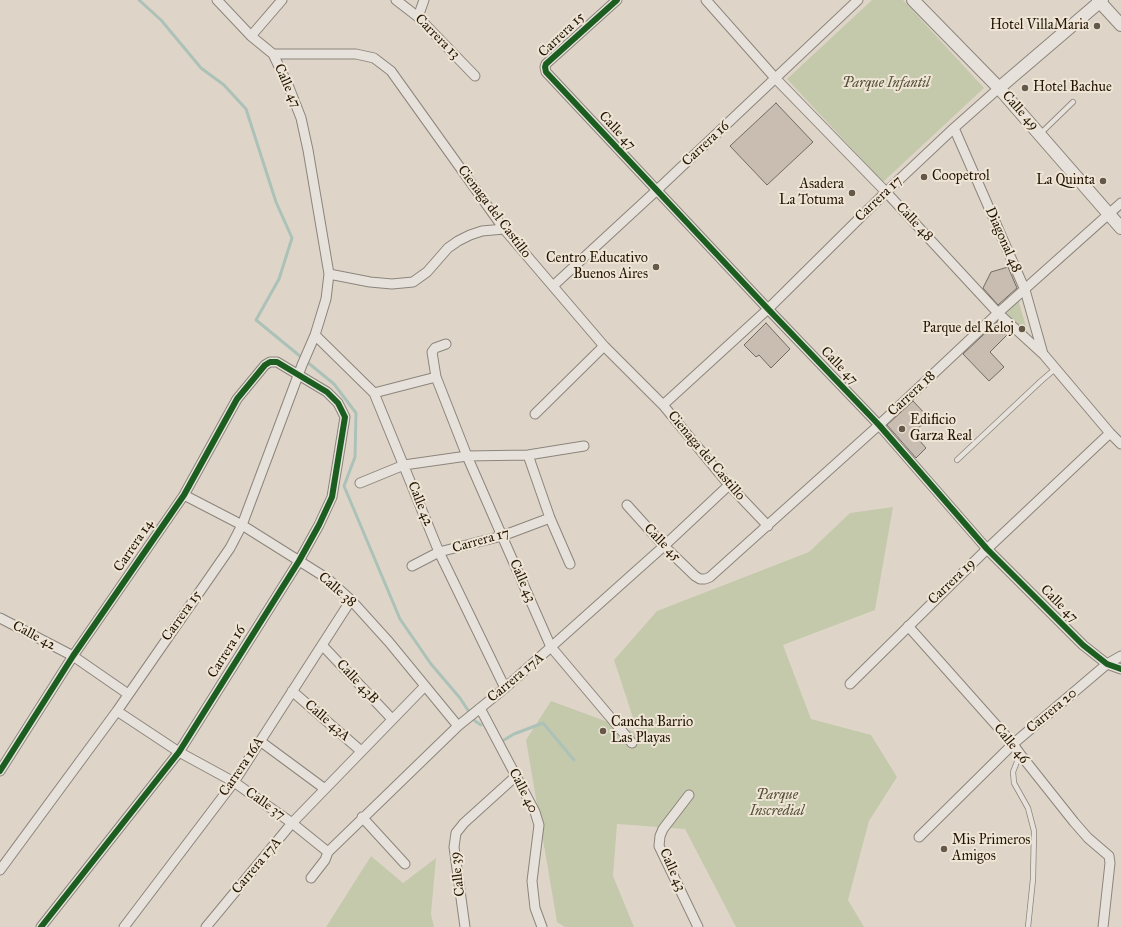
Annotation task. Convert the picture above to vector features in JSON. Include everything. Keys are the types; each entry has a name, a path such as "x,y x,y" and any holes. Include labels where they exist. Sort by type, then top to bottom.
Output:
{"street":[{"name":"Calle 47","path":"217,0 251,36 273,54 288,85 301,118 308,150 329,274 326,299 315,335"},
{"path":"251,36 282,0"},
{"name":"Carrera 13","path":"396,0 418,18 475,76"},
{"path":"418,18 424,0"},
{"name":"Carrera 15","path":"546,72 546,64 617,0"},
{"name":"Calle 48","path":"706,0 776,78 886,192 998,313 1044,355 1121,444"},
{"name":"Carrera 16","path":"553,286 858,0"},
{"name":"Calle 49","path":"913,0 999,88 1121,228"},
{"path":"1100,1 1121,24"},
{"name":"Carrera 17","path":"663,405 768,309 886,192 954,128 1100,1"},
{"name":"Cienaga del Castillo","path":"273,54 356,54 374,58 391,71 504,229 604,346 663,405 729,485 768,526"},
{"name":"Calle 47","path":"546,72 879,425 987,549 1083,645 1107,664 1121,669"},
{"name":"Diagonal 48","path":"954,128 1025,290 1044,355"},
{"name":"Carrera 18","path":"700,579 710,577 768,526 879,425 998,313 1121,203"},
{"path":"329,274 370,282 392,284 413,282 427,272 448,248 458,241 482,231 504,229"},
{"name":"Carrera 15","path":"0,870 117,711 230,548 242,525 302,365 315,335"},
{"name":"Calle 42","path":"315,335 374,394 439,552 505,688"},
{"name":"Calle 43","path":"446,344 435,348 432,352 436,377 467,456 551,647 632,743"},
{"path":"535,414 604,346"},
{"name":"Carrera 14","path":"0,771 73,656 184,494 236,399 265,365 270,362 277,362 299,375"},
{"name":"Carrera 16","path":"41,927 179,752 320,525 332,497 345,417 338,403 327,392 299,375"},
{"path":"374,394 436,377"},
{"name":"Carrera 19","path":"850,684 987,549 1110,433"},
{"path":"360,483 404,465 467,456 528,455 584,446"},
{"path":"528,455 550,518 570,564"},
{"name":"Carrera 17A","path":"311,878 325,860 328,852 362,817 458,726 505,688 664,546 729,485"},
{"name":"Calle 38","path":"184,494 242,525 299,560 328,580 351,600 389,642 458,726"},
{"name":"Calle 45","path":"627,505 664,546 700,579"},
{"name":"Carrera 17","path":"412,566 439,552 502,536 550,518"},
{"name":"Carrera 16A","path":"124,927 234,782 351,600"},
{"name":"Calle 42","path":"0,618 73,656 128,694"},
{"name":"Calle 46","path":"908,626 1013,744 1074,822 1088,838 1109,856 1110,863 1102,927"},
{"name":"Calle 43B","path":"322,644 392,719"},
{"name":"Carrera 20","path":"919,837 1013,744 1107,664 1121,656"},
{"name":"Carrera 17A","path":"206,927 292,823 425,686"},
{"name":"Calle 43A","path":"292,691 361,751"},
{"name":"Calle 40","path":"478,710 516,776 535,812 539,825 532,881 535,908 542,927"},
{"name":"Calle 37","path":"117,711 179,752 234,782 292,823 328,852"},
{"path":"260,742 325,789"},
{"name":"Calle 39","path":"465,927 454,847 456,833 464,822 516,776"},
{"name":"Calle 43","path":"689,795 663,829 660,836 659,846 698,927"},
{"path":"362,817 405,864"}],"lane":[{"path":"1040,134 1073,102"},
{"path":"957,460 1055,369"},
{"path":"1020,754 1013,772 1014,783 1028,808 1034,832 1033,879 1028,927"}],"green space":[{"name":"Parque Infantil","path":"872,0 903,0 984,88 883,182 787,79"},
{"name":"Parque del Reloj","path":"1018,299 1031,344 1003,315"},
{"name":"Parque Inscredial","path":"893,507 875,610 783,645 811,719 871,735 897,777 869,821 848,900 864,927 736,927 685,829 617,824 613,876 634,927 565,927 557,922 526,740 551,701 638,733 614,660 657,611 809,552 850,513"},
{"path":"371,856 403,883 436,858 431,914 434,927 326,927"}],"building":[{"path":"776,103 813,142 767,185 730,146"},
{"path":"1008,267 1017,288 998,305 983,288 991,272"},
{"path":"998,321 1010,332 990,352 1004,367 989,381 963,354"},
{"path":"766,323 790,349 771,368 759,355 756,357 744,345"},
{"name":"Edificio Garza Real","path":"913,401 929,418 913,433 926,448 916,458 887,425"}],"waterway":[{"path":"139,0 161,20 201,68 224,85 246,109 276,202 292,238 279,279 256,320 334,384 356,413 355,457 344,486 400,619 431,664 460,698 475,721 481,725"},
{"path":"504,740 514,734 543,723 574,760"}],"cycle path":[{"path":"617,0 546,64 546,72 879,425 987,549 1083,645 1107,664 1121,669"},
{"path":"0,771 73,656 184,495 237,399 265,365 270,362 277,362 327,392 338,403 345,417 332,497 319,525 299,561 179,752 41,927"}],"place":[{"name":"Hotel VillaMaria","path":"1097,26"},
{"name":"Hotel Bachue","path":"1025,88"},
{"name":"Coopetrol","path":"924,177"},
{"name":"La Quinta","path":"1103,181"},
{"name":"Asadera La Totuma","path":"852,193"},
{"name":"Centro Educativo Buenos Aires","path":"656,267"},
{"name":"Parque del Reloj","path":"1022,329"},
{"name":"Edificio Garza Real","path":"902,429"},
{"name":"Cancha Barrio Las Playas","path":"603,731"},
{"name":"Mis Primeros Amigos","path":"944,849"}]}
